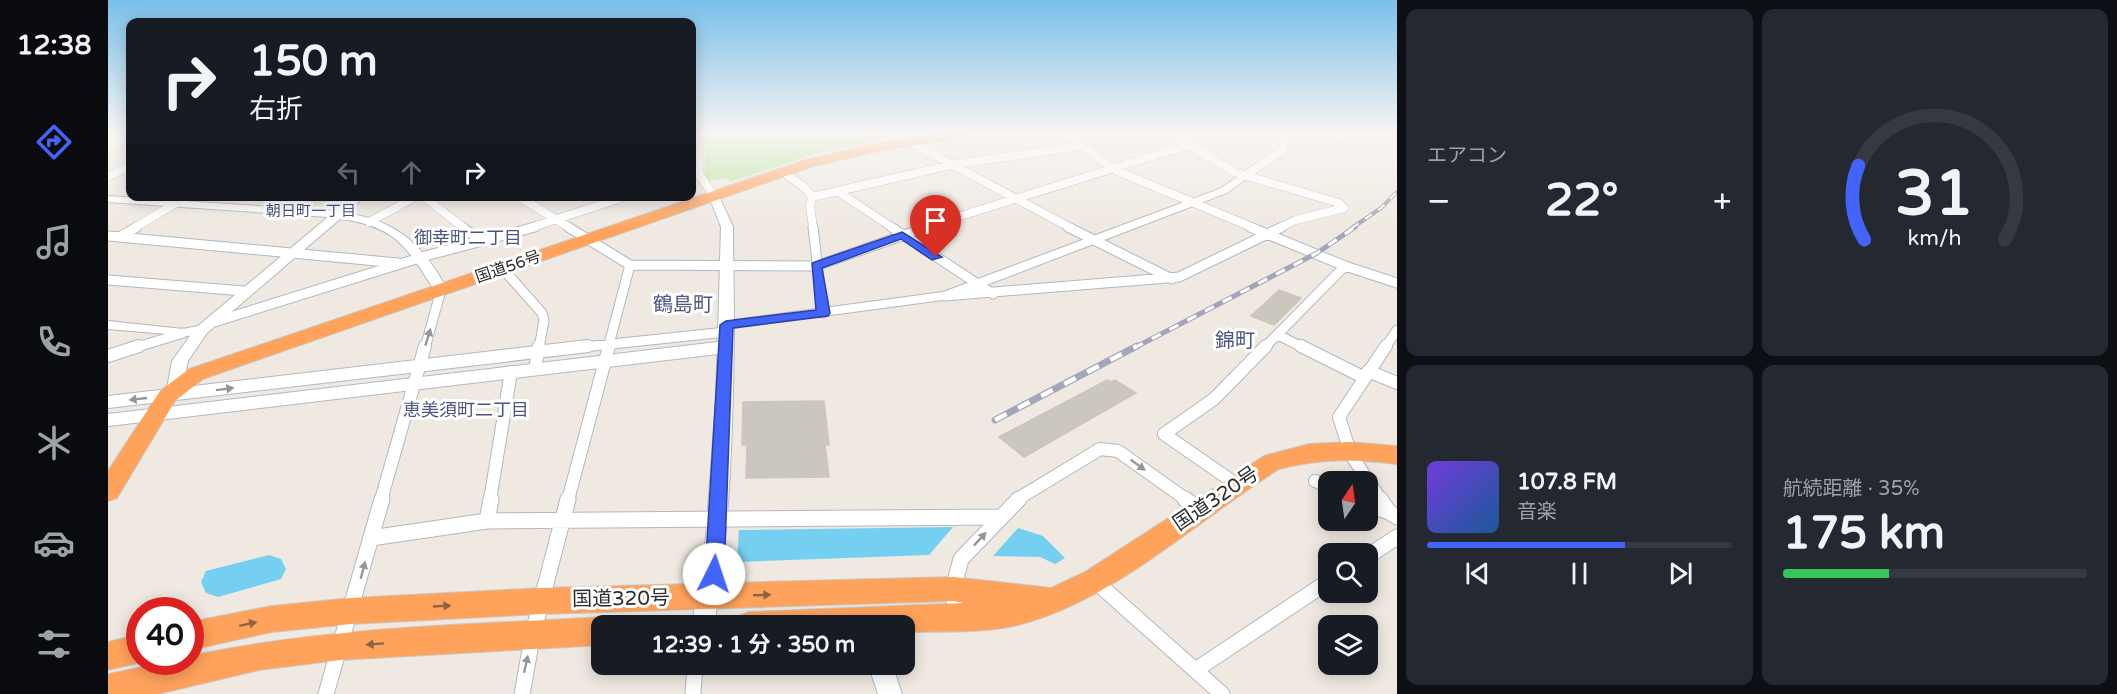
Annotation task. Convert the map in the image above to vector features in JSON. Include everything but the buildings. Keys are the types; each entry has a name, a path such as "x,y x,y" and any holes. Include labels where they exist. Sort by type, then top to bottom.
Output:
{"highway":[{"name":"国道56号","path":"108,491 171,392 196,374 804,165"},
{"name":"国道320号","path":"204,633 272,619 351,611 542,601 860,592 954,603 1008,614 1052,601 1095,581 1260,468 1281,459 1309,453 1349,450 1397,455"},
{"name":"国道320号","path":"901,615 954,603"},
{"name":"国道320号","path":"108,690 259,656 340,646 591,631"},
{"path":"108,656 126,652"}],"street":[{"path":"812,197 949,165"},
{"path":"952,165 1172,279"},
{"path":"1108,165 1345,266 1397,283"},
{"path":"527,201 590,238 630,265 816,266 902,235 1121,165"},
{"path":"108,420 604,362 823,313 945,296 1172,279 1296,220 1344,208 1339,203 1245,175 1227,165"},
{"path":"945,296 1223,191 1260,165"},
{"path":"108,168 126,168"},
{"path":"108,177 126,169"},
{"path":"783,172 805,188 812,197"},
{"path":"696,176 714,196 727,227 728,265 718,520 714,574 705,615"},
{"path":"837,191 993,294"},
{"path":"812,197 810,205 823,313"},
{"path":"108,198 126,199"},
{"path":"149,201 338,215 369,222 403,237 423,257 441,290 326,694"},
{"path":"108,243 180,201"},
{"path":"171,392 180,361 205,327 244,291 354,201"},
{"path":"369,222 408,201"},
{"path":"429,201 481,241"},
{"path":"108,356 423,257 560,220 610,201"},
{"path":"108,236 294,251 404,263"},
{"path":"522,694 533,633 630,265"},
{"path":"1236,484 1164,434 1214,399 1345,266"},
{"path":"503,269 542,312 544,320 535,369"},
{"path":"108,280 244,291"},
{"path":"108,325 183,333"},
{"path":"1393,514 1349,450 1339,428 1339,417 1365,374 1397,330"},
{"path":"108,402 171,392 419,364 609,344 726,335"},
{"path":"1278,335 1365,374 1397,383"},
{"path":"487,521 511,372"},
{"path":"954,603 961,559 1000,517 1023,496 1104,448 1118,451 1198,509"},
{"path":"1378,509 1393,514"},
{"path":"371,538 487,521 1000,517"},
{"path":"1378,549 1397,537"},
{"path":"1095,581 1197,669 1222,694"},
{"path":"1197,669 1318,588"},
{"path":"860,592 864,615"},
{"path":"693,694 694,675"},
{"path":"884,675 890,694"}],"green space":[{"path":"705,165 781,165 732,181 726,178 708,181 705,177"}],"water":[{"path":"953,527 929,555 737,562 739,530"},
{"path":"1018,528 1043,536 1065,558 1055,564 1040,557 993,556"}],"waterway":[{"path":"218,582 269,569"}],"railway":[{"path":"1352,228 1381,208 1397,192"},
{"path":"1134,348 1317,253 1355,227"},
{"path":"995,420 1137,346"}],"district":[{"name":"朝日町一丁目","path":"311,211"},
{"name":"御幸町二丁目","path":"468,238"},
{"name":"鶴島町","path":"683,305"},
{"name":"錦町","path":"1235,341"},
{"name":"恵美須町二丁目","path":"466,410"}],"route":[{"path":"714,574 726,325 823,313 816,266 833,262 878,242 902,235 936,257"}]}
